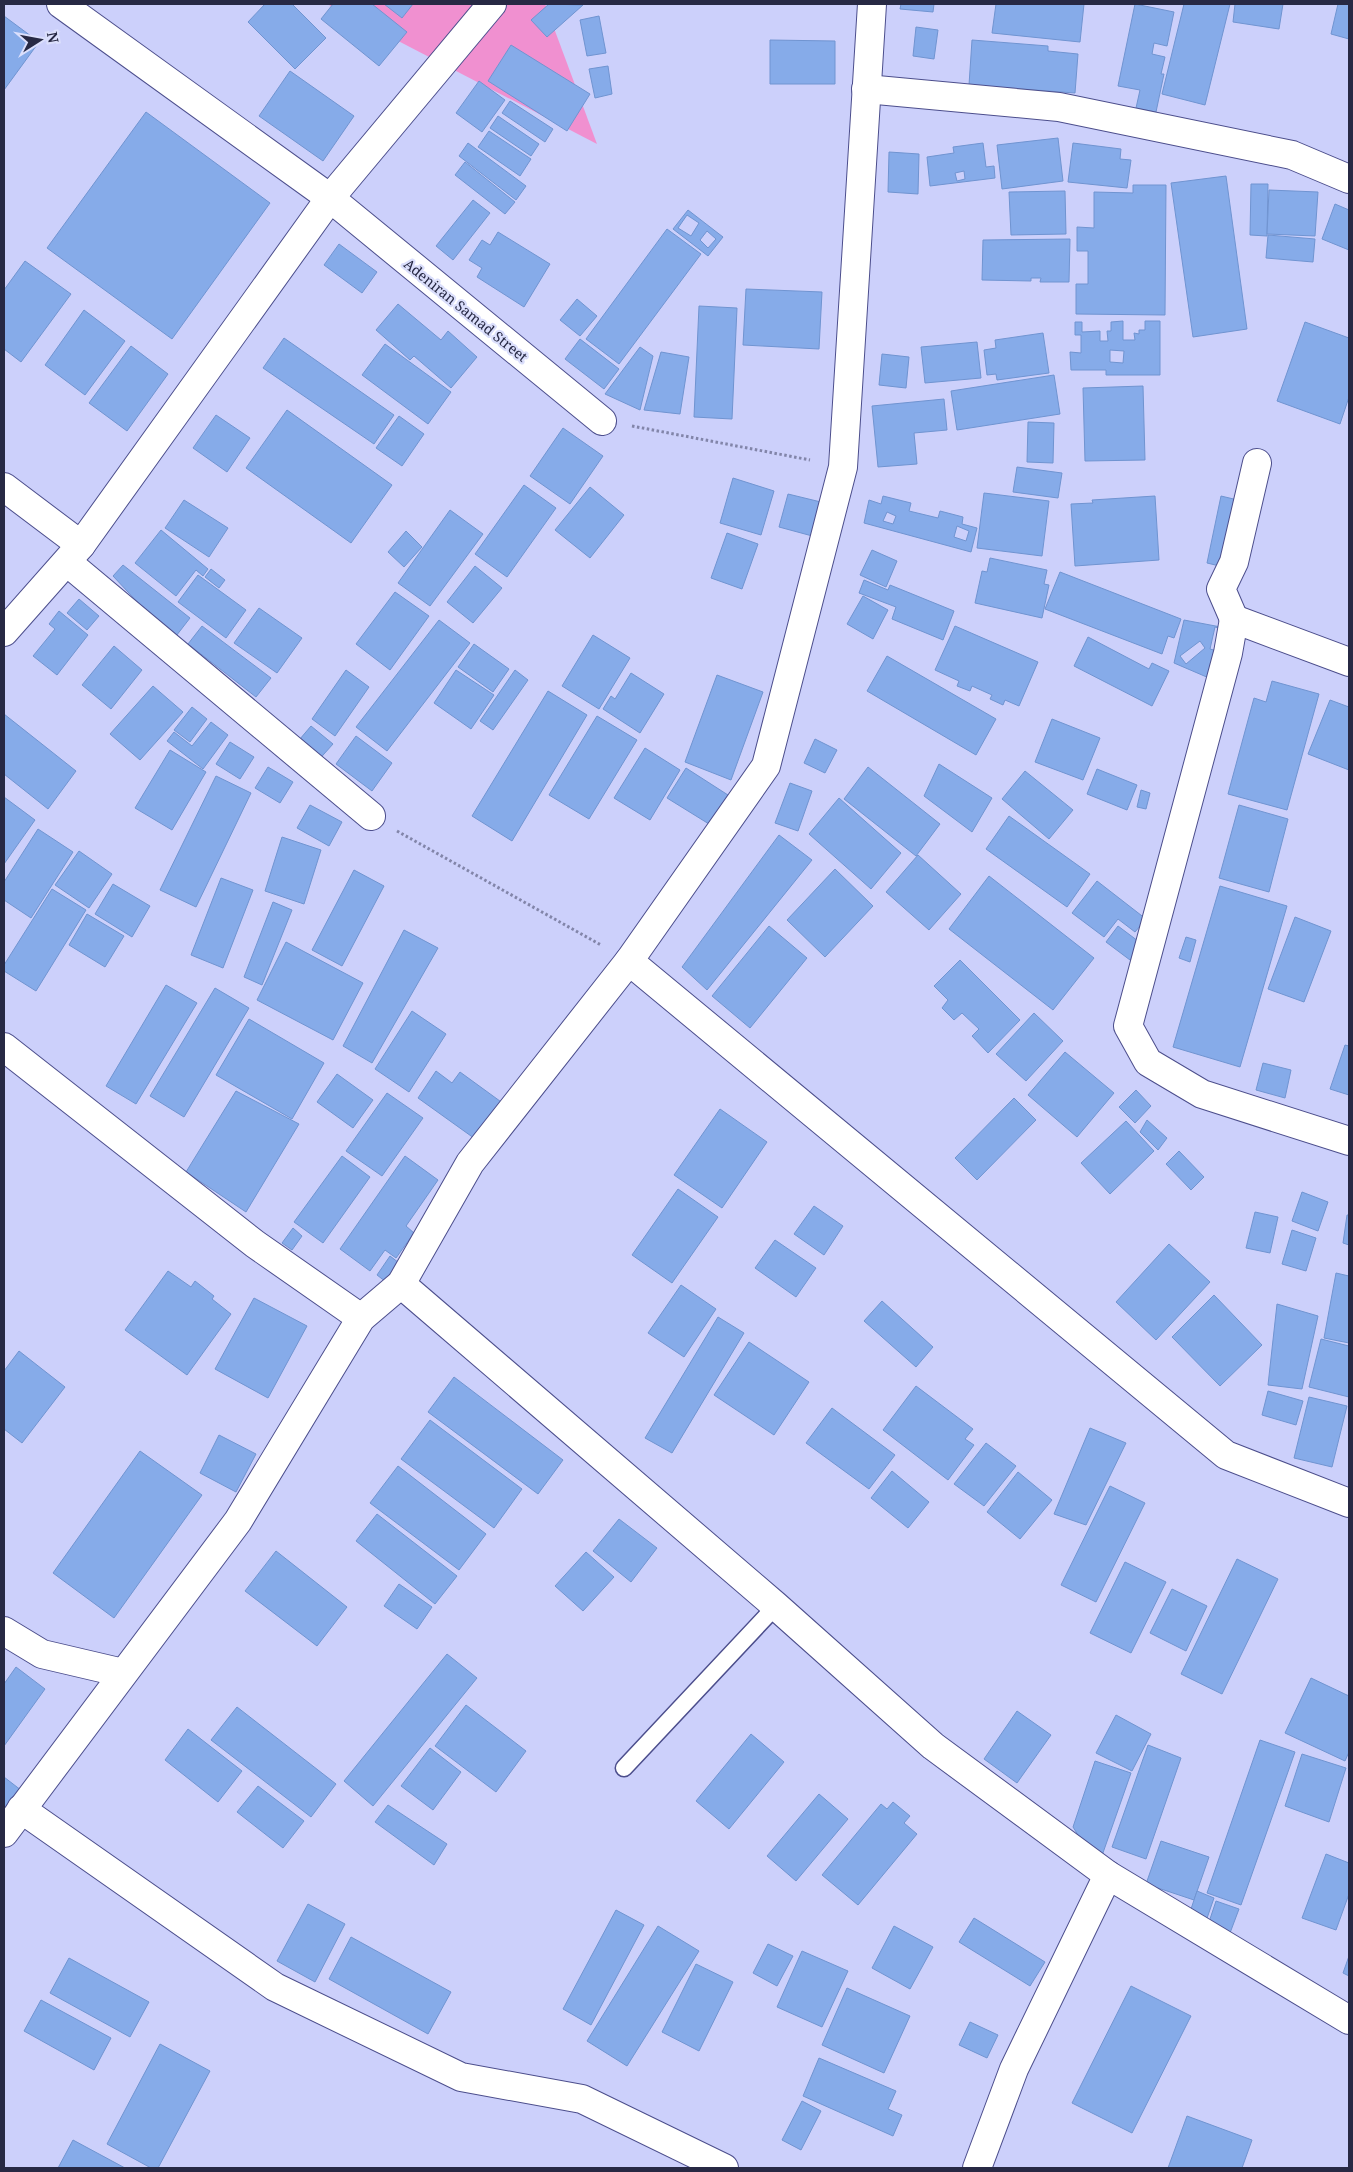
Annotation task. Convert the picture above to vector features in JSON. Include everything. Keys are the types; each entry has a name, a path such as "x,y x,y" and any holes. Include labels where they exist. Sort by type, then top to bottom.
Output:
{"street":[{"name":"Adeniran Samad Street","path":"61,4 330,198 602,421"},
{"path":"4,632 74,553 330,198 492,4"},
{"path":"4,1833 238,1521 361,1318 401,1284 470,1164 629,961 766,766 843,467 872,4"},
{"path":"866,89 1059,107 1292,155 1349,179"},
{"path":"1256,463 1234,562 1220,590 1234,619 1228,654 1128,1026 1148,1062 1202,1094 1349,1141"},
{"path":"4,487 74,553 370,816"},
{"path":"1234,619 1349,662"},
{"path":"629,961 1226,1455 1349,1503"},
{"path":"4,1047 255,1244 361,1318"},
{"path":"401,1284 776,1606 933,1746 1108,1875 1349,2020"},
{"path":"4,1631 42,1654 124,1673"},
{"path":"22,1809 275,1987 461,2077 582,2099 724,2168"},
{"path":"977,2168 1014,2069 1108,1875"}],"lane":[{"path":"624,1768 776,1606"}],"path":[{"path":"602,421 843,467"},
{"path":"370,816 629,961"}],"shaded area":[{"path":"327,4 545,4 597,144"}],"building":[{"path":"265,4 292,4 326,38 295,69 248,22"},
{"path":"333,4 372,4 407,32 379,66 321,19"},
{"path":"384,4 413,4 402,18"},
{"path":"549,4 583,5 547,37 531,20"},
{"path":"901,4 934,4 933,12 900,9"},
{"path":"996,4 1084,4 1080,42 992,33"},
{"path":"1135,4 1174,12 1167,46 1154,43 1152,54 1165,57 1161,74 1164,74 1156,112 1136,108 1140,90 1118,86"},
{"path":"1184,4 1230,4 1205,105 1162,94"},
{"path":"1235,4 1283,4 1279,29 1233,22"},
{"path":"1338,4 1349,4 1349,39 1331,34"},
{"path":"4,16 39,42 4,90"},
{"path":"599,16 606,53 587,56 580,20"},
{"path":"916,27 938,30 934,59 913,56"},
{"path":"770,40 835,41 835,84 770,84"},
{"path":"972,40 1048,46 1048,51 1078,54 1075,93 969,85"},
{"path":"511,45 590,94 567,131 488,81"},
{"path":"608,66 612,94 595,98 589,69"},
{"path":"290,71 354,116 323,161 259,116"},
{"path":"479,81 505,100 482,132 456,113"},
{"path":"510,101 553,129 545,142 502,113"},
{"path":"146,112 270,203 172,339 47,248"},
{"path":"498,116 539,144 531,156 490,128"},
{"path":"489,131 531,159 520,176 478,147"},
{"path":"1058,138 1063,181 1002,189 997,145"},
{"path":"468,143 526,186 516,200 459,156"},
{"path":"983,143 986,167 994,166 995,178 930,186 927,157 954,153 953,147","holes":["964,171 965,179 957,181 955,173"]},
{"path":"1073,143 1121,149 1120,159 1131,160 1127,188 1068,182"},
{"path":"889,152 919,154 918,194 888,192"},
{"path":"465,162 515,202 505,214 455,175"},
{"path":"1226,176 1247,329 1193,337 1171,183"},
{"path":"1251,184 1268,184 1267,236 1250,235"},
{"path":"1133,185 1166,185 1165,315 1076,314 1076,284 1088,284 1088,251 1077,251 1077,227 1094,228 1094,192 1133,193"},
{"path":"1269,190 1318,192 1315,236 1267,234"},
{"path":"1065,191 1066,234 1011,235 1009,192"},
{"path":"473,200 490,213 453,260 436,246"},
{"path":"1335,204 1349,210 1349,250 1322,239"},
{"path":"688,210 723,237 708,256 673,229","holes":["687,215 699,223 691,236 678,228","707,231 716,239 708,248 700,240"]},
{"path":"667,229 701,254 619,364 586,339"},
{"path":"498,232 550,264 524,307 477,277 482,268 469,260 482,240 490,245"},
{"path":"1268,235 1315,239 1313,262 1266,258"},
{"path":"1070,239 1069,282 1040,282 1041,278 1031,278 1031,281 982,280 983,240"},
{"path":"339,244 377,272 362,293 324,265"},
{"path":"25,261 71,294 21,362 4,349 4,290"},
{"path":"746,289 822,292 819,349 743,345"},
{"path":"577,299 597,316 580,336 560,320"},
{"path":"398,304 441,340 448,331 477,357 451,388 414,356 410,360 376,330"},
{"path":"699,306 737,308 732,419 694,417"},
{"path":"84,310 125,341 85,395 45,365"},
{"path":"1123,321 1123,340 1135,340 1134,333 1139,334 1139,330 1145,330 1145,321 1160,321 1160,375 1106,375 1106,370 1071,370 1070,352 1081,353 1081,335 1075,335 1075,322 1082,322 1082,332 1100,331 1100,341 1108,341 1107,331 1111,331 1111,322","holes":["1110,350 1124,351 1123,363 1110,362"]},
{"path":"1305,322 1349,338 1349,397 1340,424 1277,401"},
{"path":"1043,333 1049,373 997,380 996,374 987,375 984,350 996,348 995,340"},
{"path":"284,338 394,415 374,444 263,368"},
{"path":"580,339 619,369 604,389 565,359"},
{"path":"977,342 981,378 925,383 921,347"},
{"path":"385,344 451,392 428,424 362,375"},
{"path":"131,346 168,374 127,431 89,403"},
{"path":"640,347 653,356 640,410 605,394"},
{"path":"661,352 689,357 680,414 644,410"},
{"path":"882,354 909,357 906,388 879,385"},
{"path":"1054,375 1060,414 957,430 951,391"},
{"path":"1143,386 1145,460 1085,461 1083,388"},
{"path":"944,399 947,430 914,433 917,464 878,467 872,406"},
{"path":"287,410 392,485 351,543 246,468"},
{"path":"216,415 250,438 227,472 193,448"},
{"path":"399,416 424,434 402,466 376,448"},
{"path":"1028,422 1054,423 1053,463 1027,462"},
{"path":"563,428 603,456 570,504 530,476"},
{"path":"1017,467 1062,473 1058,498 1013,492"},
{"path":"733,478 774,491 761,535 720,523"},
{"path":"524,485 556,508 507,577 475,554"},
{"path":"590,487 624,515 590,558 555,530"},
{"path":"984,493 1049,501 1042,556 977,548"},
{"path":"788,494 825,503 816,537 779,527"},
{"path":"883,496 911,503 909,511 938,518 940,511 963,517 962,524 977,528 971,552 864,523 869,500 881,504","holes":["887,512 896,516 893,524 883,521","957,526 969,531 966,541 954,537"]},
{"path":"1155,496 1159,560 1075,566 1071,504 1093,503 1092,500"},
{"path":"1221,496 1242,501 1228,568 1207,563"},
{"path":"184,500 228,528 209,557 165,528"},
{"path":"450,510 483,534 430,606 398,583"},
{"path":"161,530 208,569 203,576 196,570 176,596 135,563"},
{"path":"406,531 422,547 404,567 388,552"},
{"path":"727,533 758,544 742,589 711,578"},
{"path":"872,550 897,561 886,587 860,575"},
{"path":"990,558 1047,570 1044,584 1049,585 1042,618 975,603 982,571 987,572"},
{"path":"123,565 190,618 173,640 113,576"},
{"path":"475,566 502,588 473,623 447,602"},
{"path":"211,569 225,580 219,588 205,577"},
{"path":"1060,572 1181,619 1174,638 1168,636 1162,654 1045,609"},
{"path":"198,575 246,610 226,638 178,602"},
{"path":"864,580 888,590 890,585 954,611 943,640 892,619 896,607 859,593"},
{"path":"395,592 429,616 390,670 356,644"},
{"path":"863,596 888,610 873,639 847,624"},
{"path":"79,599 99,616 87,630 67,613"},
{"path":"259,608 302,638 277,673 234,643"},
{"path":"59,611 88,635 57,675 33,656 55,629 49,624"},
{"path":"439,620 470,643 387,751 356,727"},
{"path":"1184,620 1226,628 1216,681 1174,663","holes":["1215,627 1222,629 1217,651 1210,649","1200,641 1205,648 1186,664 1180,656"]},
{"path":"202,626 271,678 256,697 188,644"},
{"path":"955,626 1038,662 1019,706 1005,700 1003,705 990,699 992,695 972,686 970,691 957,686 959,681 935,670"},
{"path":"593,635 630,658 599,709 562,686"},
{"path":"1088,637 1149,669 1152,663 1169,671 1152,706 1074,666"},
{"path":"474,644 509,669 493,692 458,667"},
{"path":"114,646 142,670 111,709 82,685"},
{"path":"887,656 996,719 976,755 867,691"},
{"path":"346,670 369,687 335,736 312,719"},
{"path":"456,670 494,695 471,729 434,703"},
{"path":"515,670 528,680 493,730 480,721"},
{"path":"631,673 664,694 640,733 603,709 611,696 615,699"},
{"path":"717,675 763,692 731,780 685,762"},
{"path":"1272,681 1319,694 1287,810 1228,794 1254,698 1266,702"},
{"path":"153,686 183,712 140,760 110,734"},
{"path":"548,691 587,715 512,841 472,816"},
{"path":"1330,700 1349,707 1349,770 1308,754"},
{"path":"192,707 207,719 190,742 174,730"},
{"path":"4,714 76,771 48,809 4,774"},
{"path":"597,716 637,740 589,819 549,795"},
{"path":"1052,719 1100,738 1083,780 1035,762"},
{"path":"211,722 228,735 203,769 167,741 174,732 192,746"},
{"path":"311,726 333,744 315,764 294,746"},
{"path":"356,736 392,763 372,791 336,764"},
{"path":"815,739 837,750 825,773 804,763"},
{"path":"230,742 254,757 240,779 216,764"},
{"path":"645,748 680,770 650,820 614,798"},
{"path":"170,750 206,772 172,830 135,808"},
{"path":"939,764 992,798 972,832 924,796"},
{"path":"268,767 293,782 280,803 255,788"},
{"path":"868,767 940,824 916,856 844,799"},
{"path":"686,768 728,795 709,824 667,798"},
{"path":"1097,769 1137,785 1127,810 1087,794"},
{"path":"1025,771 1073,810 1049,839 1002,799"},
{"path":"216,776 251,793 196,907 160,890"},
{"path":"790,783 812,791 798,831 775,823"},
{"path":"1141,790 1150,793 1146,809 1137,807"},
{"path":"4,797 35,820 4,864"},
{"path":"839,798 901,853 871,889 809,834"},
{"path":"310,805 342,822 329,846 297,828"},
{"path":"1239,805 1288,819 1269,892 1219,878"},
{"path":"1009,816 1090,874 1067,907 986,849"},
{"path":"38,829 73,852 31,918 4,900 4,882"},
{"path":"779,835 812,860 707,990 682,967"},
{"path":"282,837 321,850 304,904 265,891"},
{"path":"79,851 112,874 89,908 55,885"},
{"path":"918,855 961,894 929,930 886,892"},
{"path":"835,869 873,906 825,957 787,920"},
{"path":"354,870 384,886 342,966 312,950"},
{"path":"989,876 1094,958 1053,1010 949,929"},
{"path":"221,878 253,890 223,968 191,955"},
{"path":"1097,881 1146,919 1135,932 1118,919 1104,937 1072,913"},
{"path":"113,884 150,906 132,937 95,914"},
{"path":"1220,886 1287,906 1240,1067 1173,1047"},
{"path":"52,889 86,910 36,991 4,971 4,965"},
{"path":"273,902 292,910 262,985 244,977"},
{"path":"87,914 124,936 105,967 69,945"},
{"path":"1295,917 1331,931 1304,1002 1268,989"},
{"path":"769,926 807,958 750,1028 712,996"},
{"path":"1118,926 1142,944 1130,960 1106,942"},
{"path":"404,930 438,948 372,1063 343,1046"},
{"path":"1186,937 1196,940 1190,962 1179,958"},
{"path":"286,942 363,983 333,1040 257,1000"},
{"path":"960,960 1020,1020 988,1053 972,1036 979,1029 962,1013 954,1020 942,1008 948,1000 934,986"},
{"path":"166,985 197,1003 136,1104 106,1086"},
{"path":"215,988 249,1008 184,1117 150,1096"},
{"path":"412,1011 446,1034 409,1092 375,1069"},
{"path":"1034,1013 1063,1041 1026,1081 996,1054"},
{"path":"249,1019 324,1063 292,1119 216,1075"},
{"path":"1345,1045 1349,1046 1349,1095 1330,1089"},
{"path":"1065,1052 1114,1093 1077,1137 1028,1095"},
{"path":"1263,1063 1291,1070 1285,1098 1256,1090"},
{"path":"436,1071 452,1083 460,1072 504,1104 478,1141 418,1098"},
{"path":"337,1074 373,1100 353,1128 317,1102"},
{"path":"1136,1090 1151,1106 1135,1123 1119,1107"},
{"path":"236,1091 299,1124 246,1212 186,1172"},
{"path":"387,1093 423,1118 382,1176 346,1151"},
{"path":"1014,1098 1036,1120 977,1180 955,1158"},
{"path":"720,1109 767,1142 722,1208 674,1175"},
{"path":"1147,1120 1167,1138 1158,1150 1140,1132"},
{"path":"1126,1121 1154,1151 1110,1194 1081,1163"},
{"path":"1179,1151 1204,1177 1191,1190 1166,1164"},
{"path":"342,1156 370,1177 323,1243 294,1222"},
{"path":"405,1156 438,1180 406,1226 414,1233 396,1258 385,1250 370,1271 340,1249"},
{"path":"678,1189 718,1217 672,1283 632,1255"},
{"path":"1302,1192 1328,1202 1318,1231 1292,1221"},
{"path":"814,1206 843,1226 824,1255 794,1234"},
{"path":"1255,1212 1278,1217 1270,1253 1246,1248"},
{"path":"1347,1215 1349,1215 1349,1245 1343,1243"},
{"path":"293,1228 302,1236 292,1250 282,1243"},
{"path":"1292,1230 1316,1238 1306,1271 1282,1264"},
{"path":"775,1240 816,1268 796,1297 755,1268"},
{"path":"1169,1244 1210,1282 1156,1340 1116,1302"},
{"path":"390,1256 403,1266 390,1285 377,1275"},
{"path":"168,1271 191,1287 195,1281 214,1296 212,1299 231,1314 187,1375 125,1330"},
{"path":"1336,1273 1349,1276 1349,1343 1324,1338"},
{"path":"681,1285 716,1309 684,1357 648,1333"},
{"path":"1214,1295 1262,1345 1220,1386 1172,1337"},
{"path":"254,1298 307,1326 268,1398 215,1369"},
{"path":"882,1301 933,1347 916,1367 864,1321"},
{"path":"1277,1304 1318,1316 1302,1389 1268,1385"},
{"path":"718,1317 744,1333 672,1453 645,1438"},
{"path":"1321,1339 1349,1346 1349,1397 1309,1387"},
{"path":"749,1342 809,1382 774,1435 714,1395"},
{"path":"19,1351 65,1387 22,1443 4,1429 4,1371"},
{"path":"454,1377 563,1460 538,1494 428,1412"},
{"path":"916,1386 973,1429 965,1439 974,1445 948,1480 883,1430"},
{"path":"1268,1391 1303,1401 1296,1425 1262,1415"},
{"path":"1309,1397 1347,1406 1332,1467 1294,1458"},
{"path":"832,1408 895,1455 869,1489 806,1443"},
{"path":"430,1420 522,1489 494,1528 401,1459"},
{"path":"1090,1428 1126,1443 1086,1525 1054,1514"},
{"path":"219,1435 256,1454 236,1492 200,1473"},
{"path":"986,1443 1016,1466 984,1506 954,1484"},
{"path":"140,1451 202,1495 114,1618 53,1573"},
{"path":"398,1466 486,1534 459,1570 370,1503"},
{"path":"892,1471 929,1502 908,1528 871,1498"},
{"path":"1018,1472 1052,1500 1020,1539 987,1512"},
{"path":"1110,1486 1145,1503 1096,1602 1061,1585"},
{"path":"377,1514 457,1576 435,1604 356,1541"},
{"path":"619,1519 657,1548 631,1582 593,1551"},
{"path":"276,1551 347,1607 317,1646 245,1591"},
{"path":"586,1552 614,1577 583,1611 555,1586"},
{"path":"1237,1559 1278,1579 1222,1694 1181,1674"},
{"path":"1125,1562 1166,1582 1131,1653 1090,1633"},
{"path":"399,1584 432,1607 417,1629 384,1606"},
{"path":"1172,1589 1207,1606 1186,1651 1150,1633"},
{"path":"447,1654 477,1678 373,1806 344,1781"},
{"path":"16,1667 45,1689 4,1746 4,1684"},
{"path":"1311,1678 1349,1696 1349,1752 1345,1761 1285,1733"},
{"path":"466,1705 526,1751 496,1792 435,1746"},
{"path":"237,1707 336,1784 311,1817 211,1740"},
{"path":"1017,1711 1051,1735 1017,1783 984,1759"},
{"path":"1116,1715 1151,1734 1132,1771 1096,1753"},
{"path":"188,1729 242,1771 218,1802 165,1760"},
{"path":"751,1734 784,1762 729,1829 696,1801"},
{"path":"1260,1740 1295,1752 1241,1905 1207,1893"},
{"path":"1148,1745 1181,1758 1146,1859 1112,1847"},
{"path":"430,1748 461,1772 433,1810 401,1786"},
{"path":"1302,1754 1346,1768 1329,1822 1285,1806"},
{"path":"1095,1761 1131,1773 1098,1867 1073,1827"},
{"path":"4,1777 26,1794 4,1811"},
{"path":"258,1786 304,1821 283,1848 237,1812"},
{"path":"819,1794 848,1819 796,1881 767,1856"},
{"path":"893,1802 910,1816 904,1823 917,1834 858,1905 822,1875 881,1804 887,1809"},
{"path":"388,1805 447,1844 434,1865 375,1822"},
{"path":"1161,1841 1209,1857 1194,1900 1146,1884"},
{"path":"1326,1854 1349,1863 1349,1894 1336,1930 1302,1918"},
{"path":"1197,1891 1214,1898 1205,1924 1188,1918"},
{"path":"1216,1901 1239,1909 1230,1933 1208,1925"},
{"path":"308,1904 345,1924 315,1982 277,1961"},
{"path":"616,1910 644,1925 591,2025 563,2009"},
{"path":"974,1918 1045,1962 1030,1986 959,1942"},
{"path":"658,1926 699,1951 627,2066 587,2041"},
{"path":"894,1926 933,1947 910,1989 872,1968"},
{"path":"351,1937 451,1992 428,2034 329,1979"},
{"path":"768,1944 793,1956 777,1986 753,1973"},
{"path":"802,1951 848,1971 822,2027 777,2007"},
{"path":"1349,1956 1349,1976 1343,1973"},
{"path":"69,1958 149,2002 130,2037 50,1993"},
{"path":"696,1964 733,1982 699,2051 662,2032"},
{"path":"1131,1986 1191,2016 1132,2133 1072,2103"},
{"path":"847,1988 910,2016 884,2073 822,2045"},
{"path":"41,2000 111,2038 94,2070 24,2031"},
{"path":"970,2022 998,2035 987,2058 959,2045"},
{"path":"160,2044 210,2071 158,2168 151,2168 107,2144"},
{"path":"819,2058 896,2091 888,2109 902,2115 893,2136 803,2096"},
{"path":"802,2101 821,2111 801,2150 782,2140"},
{"path":"1187,2116 1252,2140 1242,2168 1168,2168"},
{"path":"73,2140 125,2168 58,2168"}]}
